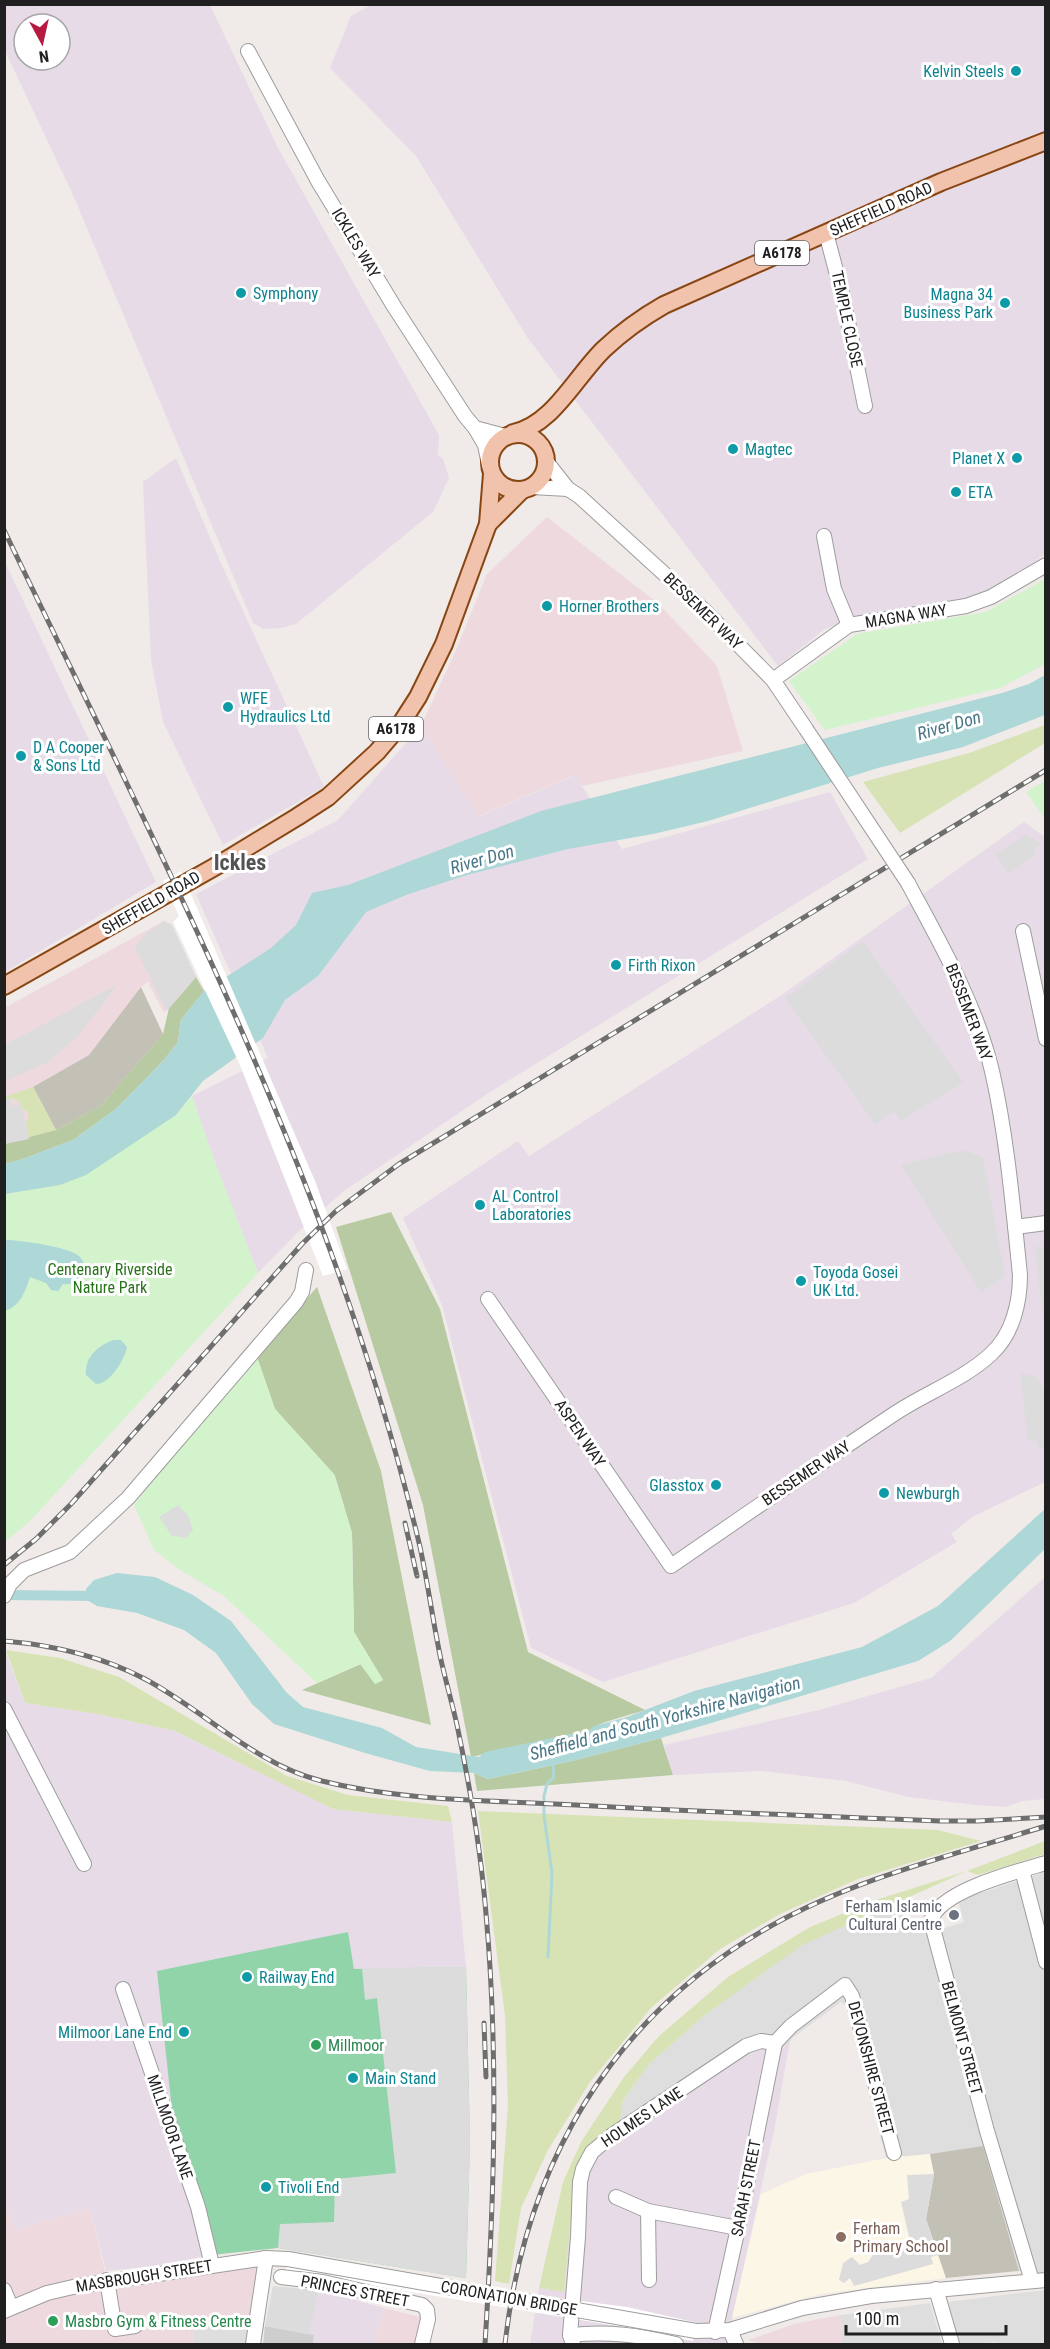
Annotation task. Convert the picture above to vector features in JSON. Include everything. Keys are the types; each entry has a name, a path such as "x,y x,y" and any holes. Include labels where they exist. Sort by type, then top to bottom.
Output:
{"main road":[{"name":"SHEFFIELD ROAD","path":"509,435 533,427 550,412 604,348 653,311 679,297 941,182 1046,141"},
{"path":"546,459 541,444 532,437 509,435 492,450 491,470 497,481 505,487 526,488 541,478 546,459 550,412"},
{"name":"SHEFFIELD ROAD","path":"4,986 238,853 328,797 351,778 400,725 418,697 444,644 488,524 491,470"},
{"name":"SHEFFIELD ROAD","path":"488,524 526,488"}],"street":[{"name":"ICKLES WAY","path":"248,51 324,191 408,327 475,428 484,445 491,470"},
{"name":"TEMPLE CLOSE","path":"826,233 843,297 865,406"},
{"path":"475,428 509,435"},
{"name":"BESSEMER WAY","path":"546,459 568,489 649,559 773,680 908,883 946,953 977,1025 988,1059 1000,1117 1015,1227 1020,1297 1005,1336 992,1353 964,1374 900,1410 838,1451 671,1566"},
{"path":"526,488 568,489"},
{"path":"824,536 834,589 849,625"},
{"name":"MAGNA WAY","path":"773,680 849,625 966,606 991,597 1046,565"},
{"path":"1023,932 1046,1039"},
{"path":"1015,1227 1046,1223"},
{"path":"7,1590 24,1570 70,1552 128,1498 296,1302 302,1293 306,1270"},
{"name":"ASPEN WAY","path":"488,1299 671,1566"},
{"path":"4,1709 84,1864"},
{"name":"BELMONT STREET","path":"1039,2280 987,2131 931,1921 936,1910 968,1889 1046,1863"},
{"path":"1022,1870 1046,1962"},
{"name":"DEVONSHIRE STREET","path":"775,2043 791,2026 845,1985 852,1996 894,2152"},
{"name":"MILLMOOR LANE","path":"123,1989 198,2207 212,2265"},
{"name":"HOLMES LANE","path":"571,2340 580,2182 583,2169 592,2152 611,2136 746,2046 761,2041 775,2043"},
{"name":"SARAH STREET","path":"715,2332 775,2043"},
{"path":"616,2197 648,2211 738,2228"},
{"path":"648,2211 649,2280"},
{"path":"253,2344 266,2258"},
{"name":"MASBROUGH STREET","path":"8,2309 47,2293 107,2280 266,2258 288,2259"},
{"name":"CORONATION BRIDGE","path":"288,2259 696,2331 715,2332 730,2330 802,2308 844,2300 1039,2280"},
{"name":"PRINCES STREET","path":"281,2277 323,2282 422,2305 427,2310 428,2319 422,2344"},
{"path":"107,2280 115,2329 135,2326"},
{"path":"936,2289 952,2344"},
{"path":"4,2290 8,2309"},
{"path":"730,2330 736,2344"},
{"path":"571,2340 598,2332 629,2334 676,2344"}],"shaded area":[{"path":"5,4 210,5 277,146 439,435 438,455 443,459 449,478 433,512 296,624 263,629 253,623 73,195 15,72 72,72 72,12 12,12 12,66 5,51"},
{"path":"371,5 1045,5 1045,553 1017,578 970,600 853,619 825,629 778,666 527,337 416,156 330,68 351,16"},
{"path":"176,458 221,563 324,787 223,845 163,722 151,660 143,482"},
{"path":"547,517 659,604 717,666 743,751 582,786 574,775 477,817 421,726 456,650 487,574"},
{"path":"4,560 156,882 5,972 4,972"},
{"path":"421,726 478,817 575,775 622,849 830,792 868,859 487,1094 344,1191 302,1228 258,1273 192,1096 268,1058 196,894 338,820"},
{"path":"1024,822 1045,837 1045,1482 972,1517 951,1534 957,1542 854,1603 603,1682 531,1648 442,1305 403,1218 518,1141 529,1156 780,996"},
{"path":"1025,835 1041,844 1033,850 1036,854 1009,874 995,854"},
{"path":"164,921 172,925 196,977 164,1013 148,982 141,987 89,1055 33,1087 29,1139 5,1144 4,1008"},
{"path":"164,921 172,925 196,977 167,1011 135,948 145,934"},
{"path":"863,941 963,1082 901,1121 894,1112 875,1124 785,998"},
{"path":"118,984 78,1036 47,1063 5,1081 5,1045"},
{"path":"141,987 163,1034 101,1106 56,1130 33,1087 89,1055"},
{"path":"10,1098 12,1106 21,1104 29,1139 5,1144 5,1099"},
{"path":"962,1150 983,1157 1005,1276 981,1292 901,1165"},
{"path":"1042,1239 1045,1239 1046,1319 1043,1319 1035,1247 1043,1246"},
{"path":"1020,1373 1036,1377 1045,1391 1045,1447 1038,1448 1037,1441 1028,1441"},
{"path":"178,1505 188,1515 193,1530 186,1538 172,1536 159,1517"},
{"path":"1045,1577 1045,1799 1022,1801 1006,1807 908,1797 846,1781 761,1771 673,1775 664,1745 819,1710 931,1678"},
{"path":"5,1650 25,1703 98,1714 175,1731 333,1809 452,1822 466,1967 354,1969 348,1933 212,2255 153,2266 106,2271 90,2208 17,2229 8,2211 5,2212"},
{"path":"1045,1872 1045,2273 1032,2274 1019,2271 983,2146 886,2158 846,2006 841,2002 791,2039 789,2046 770,2037 619,2125 623,2100 650,2063 705,2015 805,1942 897,1905 925,1933 938,1930 964,1922 959,1904 968,1897"},
{"path":"466,1967 470,2142 466,2278 278,2248 280,2224 334,2222 335,2179 396,2173 377,1998 365,2000 362,1968"},
{"path":"770,2037 789,2046 774,2131 732,2318 730,2344 530,2344 539,2288 564,2292 576,2165 586,2152"},
{"path":"983,2146 1019,2271 946,2278 926,2219 934,2174 930,2154"},
{"name":"Ferham Primary School","path":"930,2154 934,2174 938,2255 946,2278 820,2294 732,2318 761,2194 806,2174 886,2158"},
{"path":"934,2174 926,2219 938,2255 931,2257 933,2264 854,2286 850,2278 844,2283 839,2280 843,2263 852,2257 860,2265 868,2262 875,2252 910,2241 901,2202 909,2199 907,2175"},
{"path":"90,2208 107,2280 266,2258 255,2329 194,2323 194,2344 5,2344 4,2212 8,2211 17,2229"},
{"path":"273,2286 319,2290 309,2334 265,2326"},
{"path":"319,2290 384,2308 373,2344 313,2344 314,2336 309,2334"},
{"path":"1045,2290 1045,2344 994,2342 958,2344 948,2302"},
{"path":"930,2303 942,2344 840,2344 843,2336 840,2315"},
{"path":"384,2308 428,2319 422,2344 373,2344"},
{"path":"840,2315 843,2336 840,2344 760,2344 748,2340 794,2324"},
{"path":"194,2323 255,2329 253,2344 194,2344"},
{"path":"265,2326 314,2335 313,2344 263,2344"}],"green space":[{"path":"1045,579 1045,664 1000,688 825,730 789,681 857,634 986,612"},
{"path":"1045,725 1045,743 900,833 863,782 969,753"},
{"path":"1045,781 1045,819 1026,792"},
{"path":"196,977 204,991 181,1020 178,1042 164,1060 116,1109 73,1140 5,1164 4,1144 56,1130 101,1106 163,1034 169,1008"},
{"path":"33,1087 56,1130 29,1139 26,1122 28,1112 22,1109 21,1104 15,1099 4,1097"},
{"name":"Centenary Riverside Nature Park","path":"192,1096 258,1273 30,1521 5,1542 5,1194 60,1185 176,1115"},
{"path":"391,1212 440,1309 528,1652 645,1710 607,1721 590,1730 471,1757 423,1505 336,1227"},
{"path":"317,1287 381,1471 431,1725 302,1690 361,1664 375,1684 383,1680 354,1632 352,1533 335,1476 275,1409 257,1357"},
{"path":"257,1357 275,1409 334,1474 352,1533 354,1632 383,1680 375,1684 360,1664 317,1683 224,1596 180,1570 154,1550 134,1505 144,1492 147,1481 251,1367"},
{"path":"6,1650 60,1658 119,1677 287,1776 348,1795 448,1806 452,1822 333,1809 175,1731 98,1714 25,1703"},
{"path":"661,1738 673,1775 477,1791 474,1773 488,1779 572,1761"},
{"path":"478,1811 938,1830 981,1841 858,1879 780,1914 720,1949 651,2008 590,2082 548,2150 521,2208 509,2284 495,2281 508,2105 505,2016"},
{"path":"1045,1841 1045,1854 978,1875 967,1871"},
{"path":"967,1871 802,1945 705,2015 650,2063 623,2100 619,2125 586,2152 576,2165 564,2292 539,2288 563,2182 581,2142 624,2077 659,2036 728,1977 810,1927 879,1899"},
{"name":"Millmoor","path":"348,1932 354,1969 466,1967 470,2142 466,2278 278,2248 212,2255 173,2119 157,1971"}],"water":[{"name":"River Don","path":"1045,675 1045,715 963,747 878,768 708,821 653,834 568,849 467,875 406,895 366,912 318,976 285,1000 263,1038 203,1081 176,1115 86,1175 60,1185 5,1194 5,1164 73,1140 116,1109 164,1060 178,1042 181,1020 204,991 271,948 296,925 312,893 348,885 541,811 1002,693 1029,684"},
{"path":"5,1240 44,1245 74,1253 82,1260 86,1273 76,1282 63,1284 58,1291 51,1290 46,1283 30,1277 19,1302 5,1311"},
{"path":"114,1340 121,1340 127,1347 126,1352 111,1375 96,1384 86,1375 87,1363 93,1353"},
{"path":"1045,1509 1045,1549 950,1641 918,1661 661,1738 572,1761 488,1779 474,1773 430,1771 274,1724 252,1704 216,1653 184,1630 137,1613 97,1606 87,1600 86,1589 94,1580 117,1573 155,1577 193,1595 231,1621 287,1693 303,1707 382,1728 416,1747 479,1757 485,1752 590,1730 594,1726 627,1717 694,1691 862,1647 938,1606"}],"pier":[{"path":"181,871 315,1181 347,1269 323,1276 240,1065 173,922 179,916 163,881"},
{"path":"289,2252 518,2293 627,2307 698,2323 693,2341 617,2326 351,2282 286,2270"}],"waterway":[{"name":"Sheffield and South Yorkshire Navigation","path":"4,1595 100,1596"},
{"path":"548,1957 552,1873 544,1816 544,1796 547,1784 554,1777 553,1763"}],"railway":[{"path":"4,530 181,896 264,1082 338,1272 393,1443 420,1547 441,1660 462,1748 475,1819 484,1890 493,2022 494,2076 493,2183 485,2344"},
{"path":"4,1565 36,1539 71,1504 302,1244 336,1211 399,1164 1046,770"},
{"path":"405,1523 417,1576"},
{"path":"4,1641 41,1645 111,1664 145,1679 252,1750 297,1773 322,1781 380,1792 438,1798 940,1821 1046,1817"},
{"path":"505,2344 516,2279 532,2217 555,2158 585,2103 621,2052 663,2006 713,1964 769,1927 801,1910 904,1869 1046,1826"},
{"path":"484,2023 486,2077"}],"place":[{"name":"Kelvin Steels","path":"1016,71"},
{"name":"Symphony","path":"241,293"},
{"name":"Magna 34 Business Park","path":"1005,303"},
{"name":"Magtec","path":"733,449"},
{"name":"Planet X","path":"1017,458"},
{"name":"ETA","path":"956,492"},
{"name":"Horner Brothers","path":"547,606"},
{"name":"WFE Hydraulics Ltd","path":"228,707"},
{"name":"D A Cooper & Sons Ltd","path":"21,756"},
{"name":"Firth Rixon","path":"616,965"},
{"name":"AL Control Laboratories","path":"480,1205"},
{"name":"Toyoda Gosei UK Ltd.","path":"801,1281"},
{"name":"Glasstox","path":"716,1485"},
{"name":"Newburgh","path":"884,1493"},
{"name":"Ferham Islamic Cultural Centre","path":"954,1915"},
{"name":"Railway End","path":"247,1977"},
{"name":"Milmoor Lane End","path":"184,2032"},
{"name":"Millmoor","path":"316,2045"},
{"name":"Main Stand","path":"353,2078"},
{"name":"Tivoli End","path":"266,2187"},
{"name":"Ferham Primary School","path":"841,2237"},
{"name":"Masbro Gym & Fitness Centre","path":"53,2321"}],"district":[{"name":"Ickles","path":"240,862"}]}
